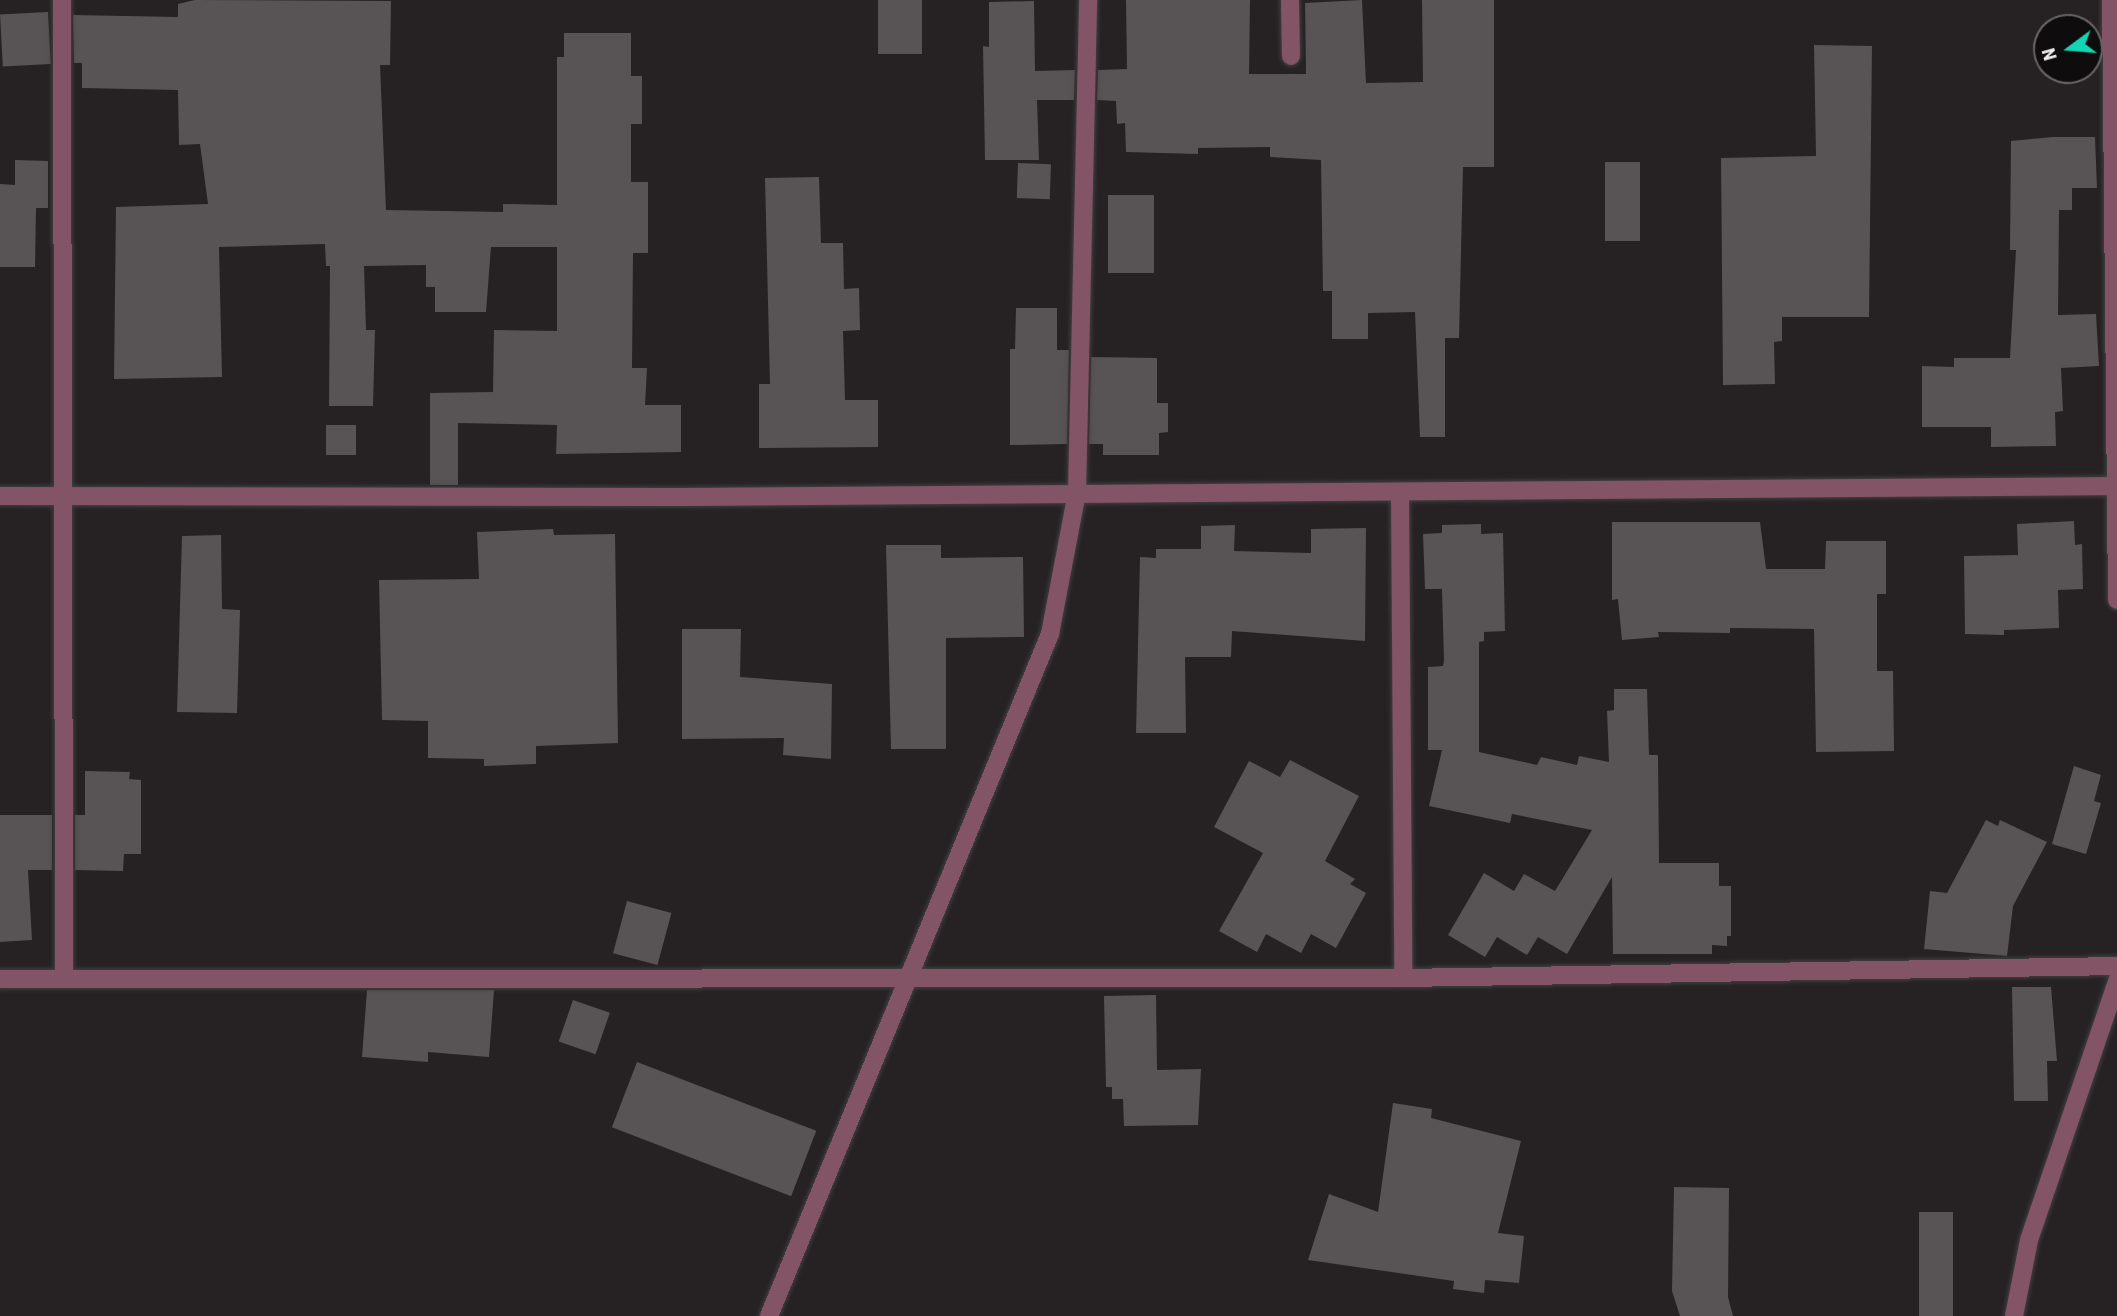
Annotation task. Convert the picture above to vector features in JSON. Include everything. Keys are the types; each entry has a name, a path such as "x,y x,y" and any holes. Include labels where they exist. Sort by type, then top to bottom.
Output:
{"street":[{"path":"62,0 64,977"},
{"path":"769,1316 1050,634 1077,492 1088,0"},
{"path":"1290,0 1291,57"},
{"path":"2111,0 2117,600"},
{"path":"0,496 681,497 2116,486"},
{"path":"1400,492 1404,978"},
{"path":"0,979 1404,978 2117,966"},
{"path":"2014,1316 2029,1240 2117,981"}],"building":[{"path":"195,0 391,1 390,65 380,65 386,210 503,212 503,204 557,205 557,57 564,57 564,33 631,33 631,76 642,76 642,124 631,124 631,182 648,182 648,253 633,253 632,368 647,368 645,405 681,405 681,452 556,454 557,425 458,423 458,485 430,485 430,393 493,392 494,330 557,331 557,247 491,247 486,312 435,312 435,287 426,287 426,265 364,266 366,330 375,330 373,406 329,406 330,266 326,266 325,244 219,247 222,377 114,379 116,207 208,204 200,144 179,145 178,90 82,88 82,63 74,63 73,15 178,17 178,4"},
{"path":"878,0 922,0 922,54 878,54"},
{"path":"1126,0 1250,0 1249,74 1306,74 1305,3 1362,0 1366,83 1423,82 1422,0 1494,0 1494,167 1463,167 1459,338 1445,338 1445,437 1420,437 1415,312 1368,313 1368,339 1332,339 1332,291 1323,291 1321,160 1270,157 1270,147 1198,148 1198,154 1126,152 1125,123 1117,124 1116,101 1097,100 1098,70 1127,69"},
{"path":"1034,1 1035,71 1075,70 1074,100 1037,100 1039,160 985,160 983,46 989,47 989,2"},
{"path":"48,12 51,64 3,66 0,15"},
{"path":"1814,45 1872,46 1869,317 1782,317 1782,341 1774,342 1775,384 1723,385 1721,158 1816,156"},
{"path":"2095,137 2097,188 2072,188 2072,210 2059,210 2058,315 2096,314 2099,366 2061,368 2063,411 2055,412 2056,446 1991,447 1991,427 1922,427 1922,366 1954,367 1954,358 2010,358 2016,250 2010,250 2011,141"},
{"path":"15,160 48,161 48,208 36,208 35,267 0,267 0,184 15,185"},
{"path":"1605,162 1640,162 1640,241 1605,241"},
{"path":"1018,163 1051,164 1050,199 1017,198"},
{"path":"819,177 821,243 843,243 844,289 859,288 860,330 843,331 845,400 878,400 878,447 759,448 759,384 770,384 765,178"},
{"path":"1108,195 1154,195 1154,273 1108,273"},
{"path":"1016,308 1057,308 1057,350 1069,350 1067,444 1010,445 1010,349 1015,349"},
{"path":"1091,357 1157,358 1157,403 1168,403 1168,432 1159,433 1159,455 1103,455 1103,444 1089,444"},
{"path":"326,425 356,425 356,455 326,455"},
{"path":"2074,521 2075,545 2082,544 2083,589 2058,590 2059,628 2004,630 2004,635 1965,634 1964,556 2018,555 2017,524"},
{"path":"1612,522 1760,522 1766,569 1825,569 1826,541 1886,541 1886,594 1877,594 1877,671 1893,671 1894,751 1816,752 1814,629 1730,628 1730,633 1658,632 1659,637 1622,640 1618,599 1612,600"},
{"path":"1481,524 1481,534 1503,533 1505,631 1484,632 1484,641 1479,642 1479,752 1537,765 1541,757 1577,765 1579,756 1609,762 1607,711 1614,710 1614,689 1647,689 1649,755 1658,755 1659,863 1719,863 1719,886 1731,886 1731,936 1727,936 1727,946 1712,945 1712,954 1613,954 1612,877 1567,954 1538,937 1527,955 1497,937 1485,957 1448,935 1484,873 1514,891 1524,874 1555,891 1592,830 1512,814 1510,823 1429,806 1442,750 1428,750 1428,667 1443,666 1444,661 1442,589 1425,589 1423,534 1442,533 1442,525"},
{"path":"1235,525 1234,551 1311,553 1311,529 1366,528 1365,641 1232,631 1231,657 1185,657 1186,733 1136,733 1140,557 1156,558 1156,549 1201,549 1201,526"},
{"path":"553,529 554,535 615,534 618,743 536,746 536,764 484,766 484,759 428,758 428,721 382,720 379,580 479,579 477,532"},
{"path":"221,535 222,609 240,610 237,713 177,712 182,536"},
{"path":"886,545 941,545 941,558 1023,557 1024,637 946,638 946,749 891,749"},
{"path":"682,629 741,629 740,677 832,684 831,759 783,755 784,738 682,739"},
{"path":"1290,760 1359,796 1325,861 1355,879 1350,884 1366,893 1336,948 1311,934 1301,953 1266,934 1257,952 1219,931 1263,853 1214,827 1249,761 1280,777"},
{"path":"2074,766 2101,775 2094,801 2101,803 2086,854 2052,844"},
{"path":"85,771 130,772 129,779 141,780 141,854 124,854 123,871 75,870 75,815 85,815"},
{"path":"0,815 52,815 52,870 28,870 32,940 0,942"},
{"path":"1986,820 1998,826 2000,820 2047,842 2013,906 2007,956 1924,949 1930,891 1947,893"},
{"path":"627,901 671,913 657,965 613,953"},
{"path":"2012,987 2051,987 2057,1061 2047,1061 2048,1101 2014,1101"},
{"path":"367,990 494,990 489,1057 428,1052 428,1062 362,1057"},
{"path":"1156,995 1157,1070 1201,1069 1198,1125 1124,1126 1123,1099 1112,1099 1112,1087 1106,1087 1104,996"},
{"path":"573,1000 610,1013 596,1054 559,1042"},
{"path":"637,1062 816,1131 791,1196 612,1127"},
{"path":"1393,1103 1432,1109 1431,1118 1521,1141 1498,1233 1524,1236 1519,1283 1485,1280 1484,1293 1453,1289 1454,1281 1308,1260 1329,1194 1378,1212"},
{"path":"1674,1187 1729,1188 1728,1297 1733,1316 1680,1316 1672,1291"},
{"path":"1919,1212 1953,1212 1953,1316 1919,1316"}]}
